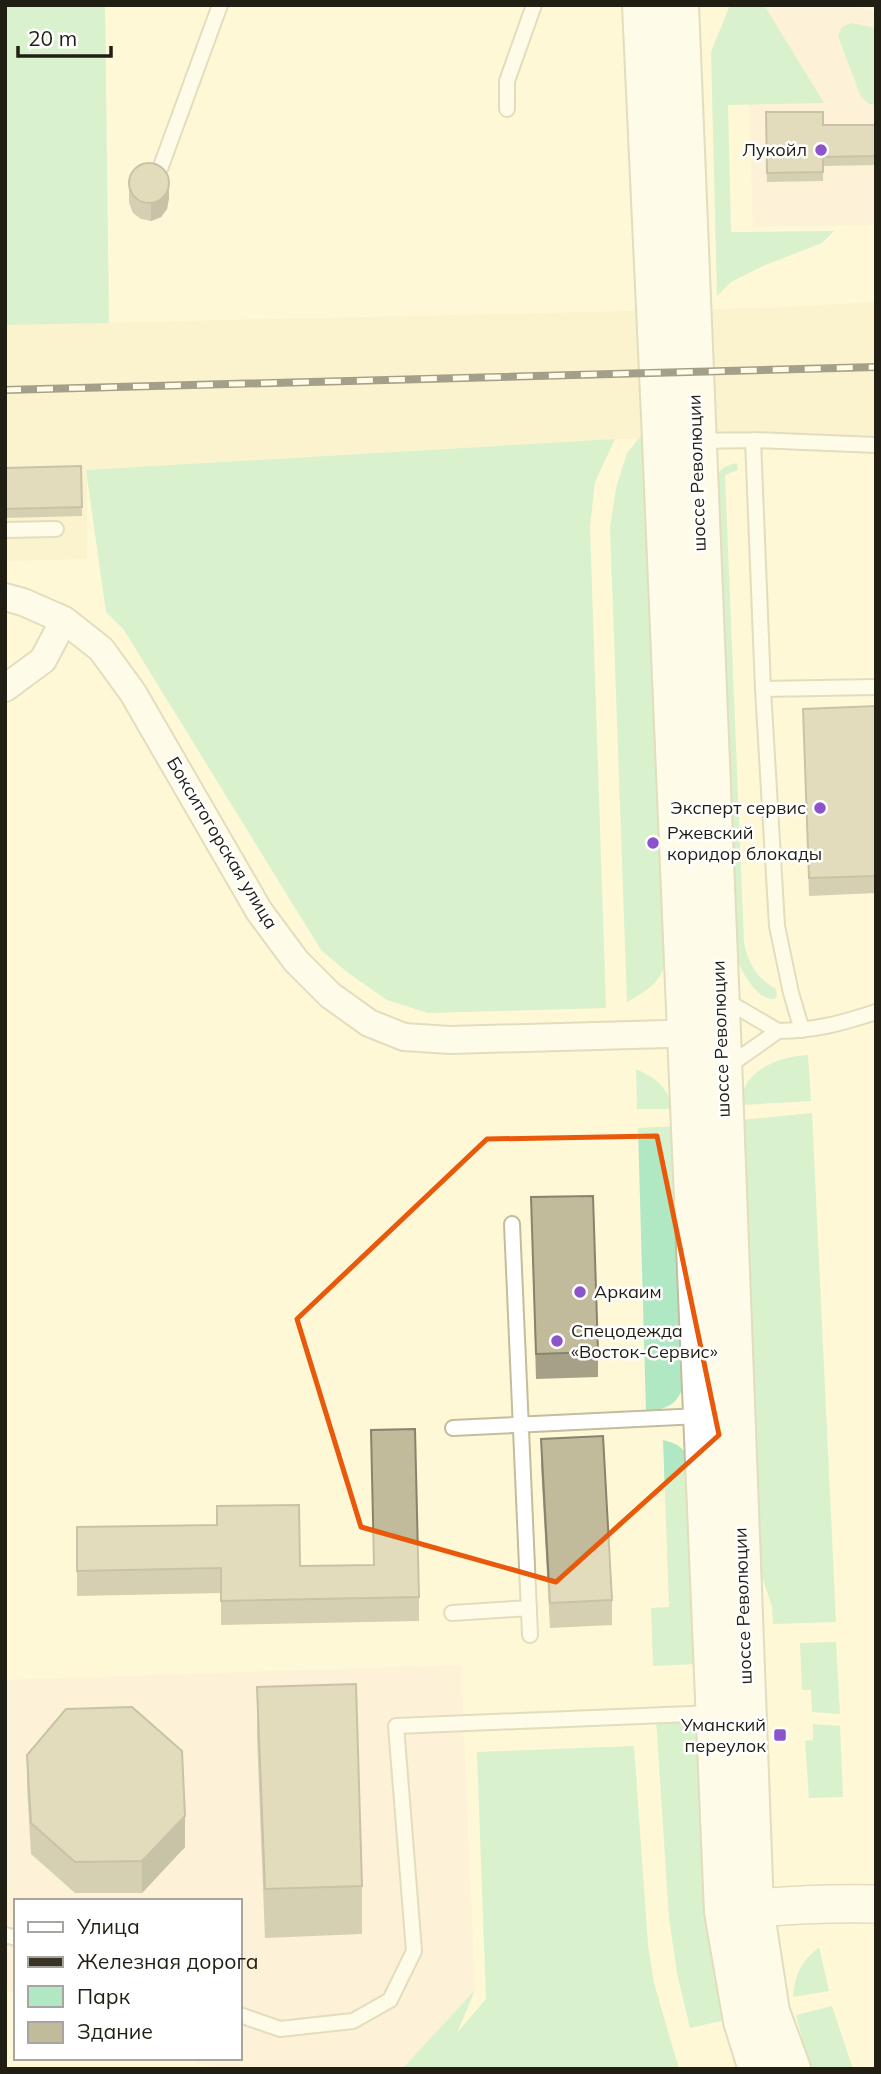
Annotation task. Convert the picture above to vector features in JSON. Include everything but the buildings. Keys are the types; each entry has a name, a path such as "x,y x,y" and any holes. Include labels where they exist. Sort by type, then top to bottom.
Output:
{"main road":[{"name":"шоссе Революции","path":"642,5 710,1021 723,1070 739,1910 743,2021 758,2069"},
{"name":"шоссе Революции","path":"679,5 696,441 710,1021 702,1415 716,1713 739,1910 791,2069"}],"street":[{"name":"Бокситогорская улица","path":"5,597 64,620 101,649 133,693 260,911 296,961 330,995 369,1023 404,1037 450,1040 710,1021"},
{"path":"5,688 43,660 64,620"},
{"path":"739,1910 834,1903 876,1904"}],"lane":[{"path":"160,169 220,5"},
{"path":"507,109 507,81 534,5"},
{"path":"696,441 753,440 876,445"},
{"path":"753,440 776,926 791,993 803,1030"},
{"path":"5,530 56,529"},
{"path":"763,689 876,687"},
{"path":"710,1021 778,1031 803,1030 835,1025 876,1012"},
{"path":"723,1070 778,1031"},
{"path":"512,1224 530,1635"},
{"path":"453,1427 702,1415"},
{"path":"452,1613 529,1608"},
{"path":"242,2016 279,2029 353,2021 390,2000 414,1951 396,1726 716,1713"}],"highlighted area":[{"path":"657,1136 719,1435 556,1582 361,1527 297,1319 487,1139"}],"shaded area":[{"path":"746,5 848,5 876,13 876,225 753,227"},
{"path":"876,302 876,438 615,439 87,470 87,559 5,561 5,325 763,308"},
{"path":"461,1665 475,1990 402,2069 218,2069 190,2060 242,2060 242,1899 14,1899 14,1993 5,1990 5,1680"}],"green space":[{"path":"5,5 105,5 109,323 5,325"},
{"path":"730,5 764,5 824,103 728,105 731,232 834,231 822,243 763,266 731,282 717,296 711,52"},
{"path":"851,23 876,28 876,105 869,104 861,97 838,36 842,27"},
{"path":"648,427 669,953 659,978 643,993 627,1002 610,527 616,488 627,453"},
{"path":"615,439 595,482 590,526 606,1008 428,1013 387,1000 321,950 124,630 106,612 86,470"},
{"path":"737,463 738,470 725,475 744,943 755,970 776,989 775,999 755,990 735,953 716,478 724,467"},
{"path":"808,1055 811,1101 741,1105 746,1085 752,1076 782,1059"},
{"path":"636,1069 660,1084 674,1109 637,1109"},
{"path":"812,1113 836,1622 773,1624 772,1606 759,1568 742,1120"},
{"path":"675,1126 685,1377 680,1393 673,1403 646,1412 638,1128"},
{"path":"663,1440 680,1447 690,1462 696,1664 653,1666 651,1608 669,1607"},
{"path":"836,1642 840,1714 812,1712 811,1690 802,1690 800,1643"},
{"path":"699,1717 725,2020 690,2028 677,1973 669,1918 656,1719"},
{"path":"813,1724 840,1726 843,1797 809,1798 805,1741 813,1740"},
{"path":"634,1746 648,1945 654,1983 679,2069 588,2069 585,2066 582,2069 402,2069 475,1990 457,2033 486,1999 477,1752"},
{"path":"819,1947 829,1991 793,1997 800,1969"},
{"path":"832,2006 853,2069 810,2069 796,2015"}],"railway":[{"path":"5,390 876,367"}],"place":[{"name":"Лукойл","path":"821,150"},
{"name":"Эксперт сервис","path":"820,808"},
{"name":"Ржевский коридор блокады","path":"653,843"},
{"name":"Аркаим","path":"580,1292"},
{"name":"Спецодежда «Восток-Сервис»","path":"557,1341"},
{"name":"Уманский переулок","path":"780,1735"}]}
